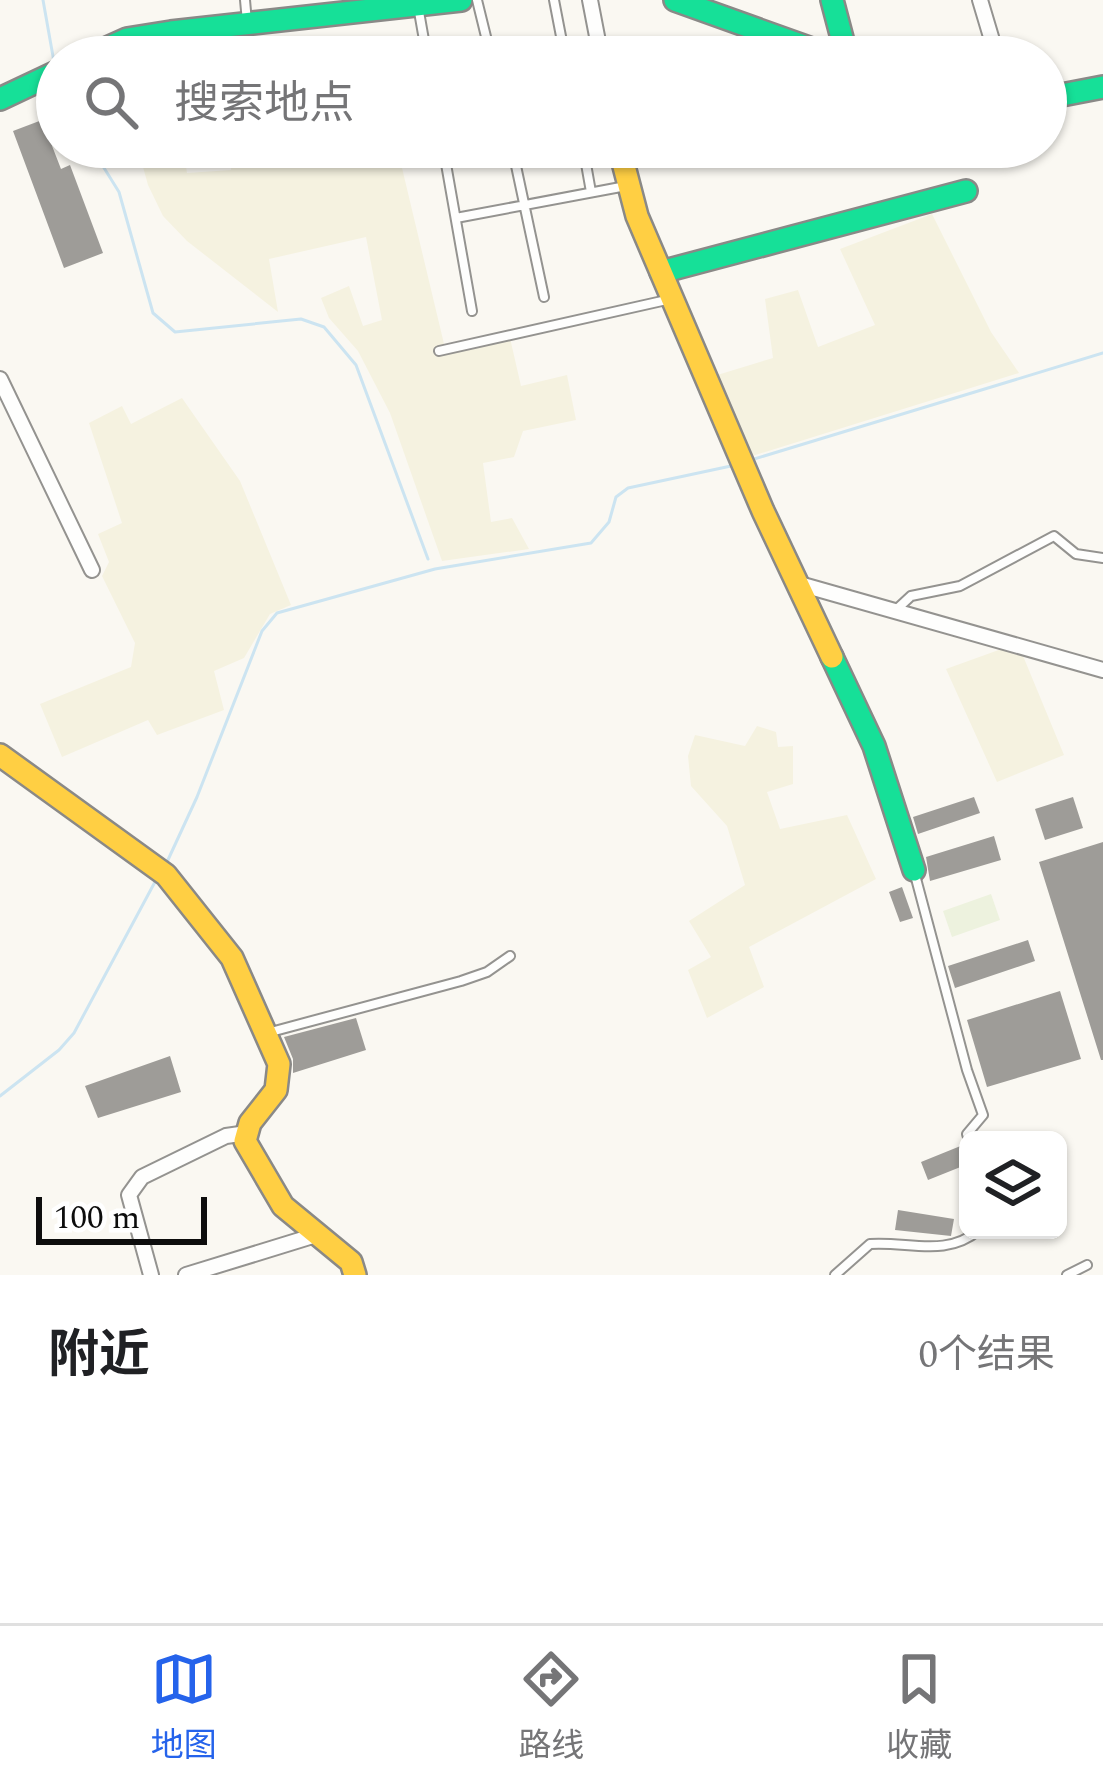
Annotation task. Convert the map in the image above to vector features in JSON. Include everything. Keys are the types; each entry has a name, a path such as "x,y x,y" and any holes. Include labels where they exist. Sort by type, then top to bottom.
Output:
{"street":[{"path":"150,36 461,0"},
{"path":"590,0 597,36"},
{"path":"675,0 775,36"},
{"path":"832,0 841,36"},
{"path":"980,0 991,36"},
{"path":"0,99 36,82"},
{"path":"1067,94 1103,87"},
{"path":"624,168 661,272 796,583 874,746 914,870"},
{"path":"661,272 966,191"},
{"path":"0,379 92,570"},
{"path":"796,583 1103,670"},
{"path":"0,754 166,875 232,958 279,1064 276,1090 250,1123 245,1141 283,1206 351,1262 355,1275"},
{"path":"151,1275 129,1196 133,1186 142,1177 226,1136 248,1133"},
{"path":"186,1275 210,1272 316,1235"}],"lane":[{"path":"245,0 248,23"},
{"path":"477,0 486,36"},
{"path":"554,0 561,36"},
{"path":"417,5 423,36"},
{"path":"447,168 472,310"},
{"path":"517,168 544,297"},
{"path":"587,168 592,192"},
{"path":"456,218 627,185"},
{"path":"439,351 673,299"},
{"path":"895,610 911,596 960,586 1054,536 1076,554 1103,558"},
{"path":"914,870 983,1115 970,1131"},
{"path":"266,1033 461,981 487,972 510,956"},
{"path":"835,1275 870,1244 935,1247 966,1239"},
{"path":"1067,1275 1087,1264"}],"shaded area":[{"path":"143,168 186,168 187,173 231,168 402,168 445,348 510,338 521,386 567,375 576,420 523,431 514,457 483,463 491,522 512,518 529,549 442,561 390,413 358,351 329,318 321,298 349,286 363,326 382,320 366,237 269,259 278,312 187,241 163,216"},
{"path":"932,214 991,332 1019,373 749,457 714,376 773,358 765,299 798,290 818,347 875,325 840,249"},
{"path":"182,398 240,481 291,605 270,614 244,658 214,671 224,710 157,735 148,720 62,757 40,704 131,667 135,643 102,576 109,562 98,534 122,523 89,423 122,406 131,424"},
{"path":"1007,647 1021,651 1064,755 997,782 946,669"},
{"path":"757,726 776,732 778,747 793,746 793,784 767,792 780,829 847,815 876,879 749,947 764,987 707,1018 688,970 711,957 689,921 745,885 727,826 691,786 688,756 695,735 745,746"}],"green space":[{"path":"991,894 1000,920 952,937 943,911"}],"building":[{"path":"36,122 36,168 71,168 103,253 64,268 13,131"},
{"path":"974,797 980,813 918,834 913,817"},
{"path":"1073,797 1083,828 1045,840 1035,809"},
{"path":"994,836 1001,860 930,881 926,857"},
{"path":"1103,842 1103,1060 1101,1060 1039,862"},
{"path":"902,887 913,918 900,922 889,892"},
{"path":"1028,940 1035,961 955,988 948,966"},
{"path":"1060,991 1081,1059 987,1087 967,1020"},
{"path":"356,1018 366,1050 293,1073 284,1037"},
{"path":"170,1056 181,1092 98,1118 85,1086"},
{"path":"959,1147 959,1168 928,1180 921,1162"},
{"path":"898,1210 954,1219 951,1236 895,1230"}],"waterway":[{"path":"43,0 49,36"},
{"path":"104,168 119,192 153,313 175,332 301,319 324,327 356,365 428,559"},
{"path":"751,460 1103,353"},
{"path":"167,862 262,631 277,613 435,569 591,543 609,522 616,497 628,488 731,466"},
{"path":"0,1096 74,1033 156,880"}],"traffic: fast":[{"path":"146,36 461,0"},
{"path":"675,0 775,36"},
{"path":"832,0 841,36"},
{"path":"0,99 36,82"},
{"path":"1067,94 1103,87"},
{"path":"661,272 966,191"},
{"path":"832,657 874,746 914,870"}],"traffic: slow":[{"path":"624,168 637,216 763,511 832,657"},
{"path":"0,755 166,875 232,958 279,1064 276,1090 250,1123 245,1141 283,1206 351,1262 355,1275"}]}
